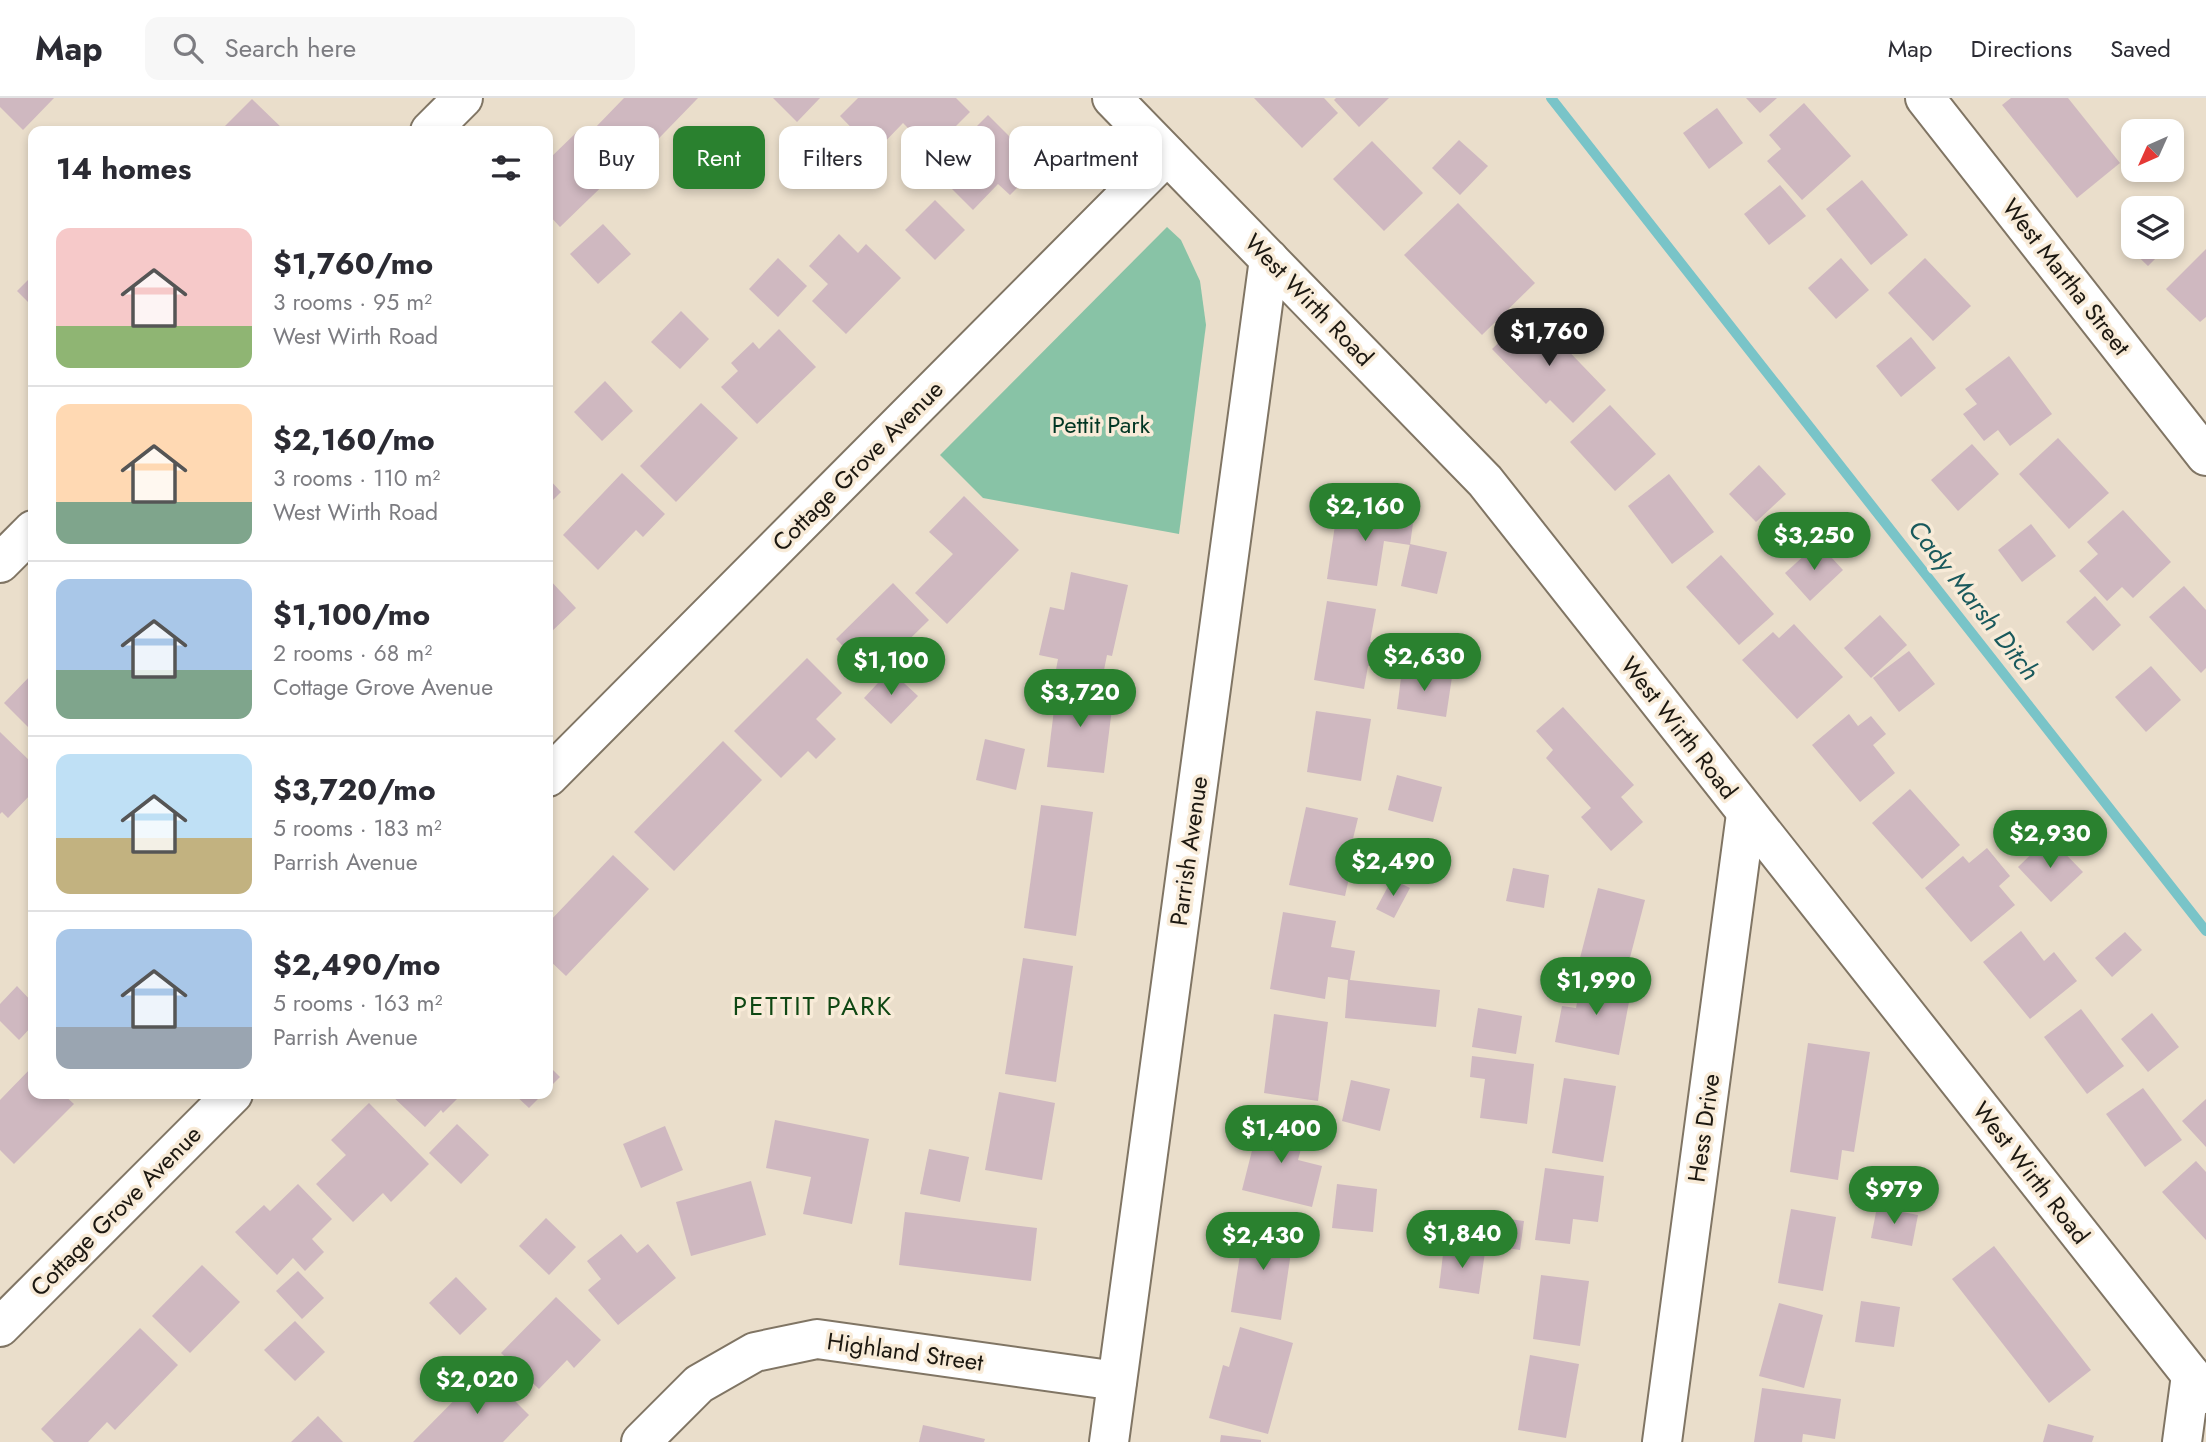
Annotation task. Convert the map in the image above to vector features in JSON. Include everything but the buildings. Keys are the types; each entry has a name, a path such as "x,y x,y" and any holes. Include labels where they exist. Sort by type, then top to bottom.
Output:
{"street":[{"path":"435,126 463,98"},
{"name":"West Wirth Road","path":"1112,98 1485,481 2198,1384"},
{"name":"West Martha Street","path":"1925,98 2206,456"},
{"name":"Cottage Grove Avenue","path":"553,772 1167,155"},
{"name":"Parrish Avenue","path":"1109,1442 1269,259"},
{"path":"0,563 28,535"},
{"name":"Hess Drive","path":"1662,1442 1746,814"},
{"name":"Cottage Grove Avenue","path":"0,1327 228,1099"},
{"name":"Highland Street","path":"641,1442 699,1384 755,1352 817,1339 1117,1381"},
{"path":"2182,1442 2198,1384"}],"green space":[{"name":"Pettit Park","path":"1167,227 1181,240 1200,281 1206,325 1179,534 983,498 940,455"}],"waterway":[{"name":"Cady Marsh Ditch","path":"1551,98 2206,931"}],"district":[{"name":"PETTIT PARK","path":"813,1006"}]}
